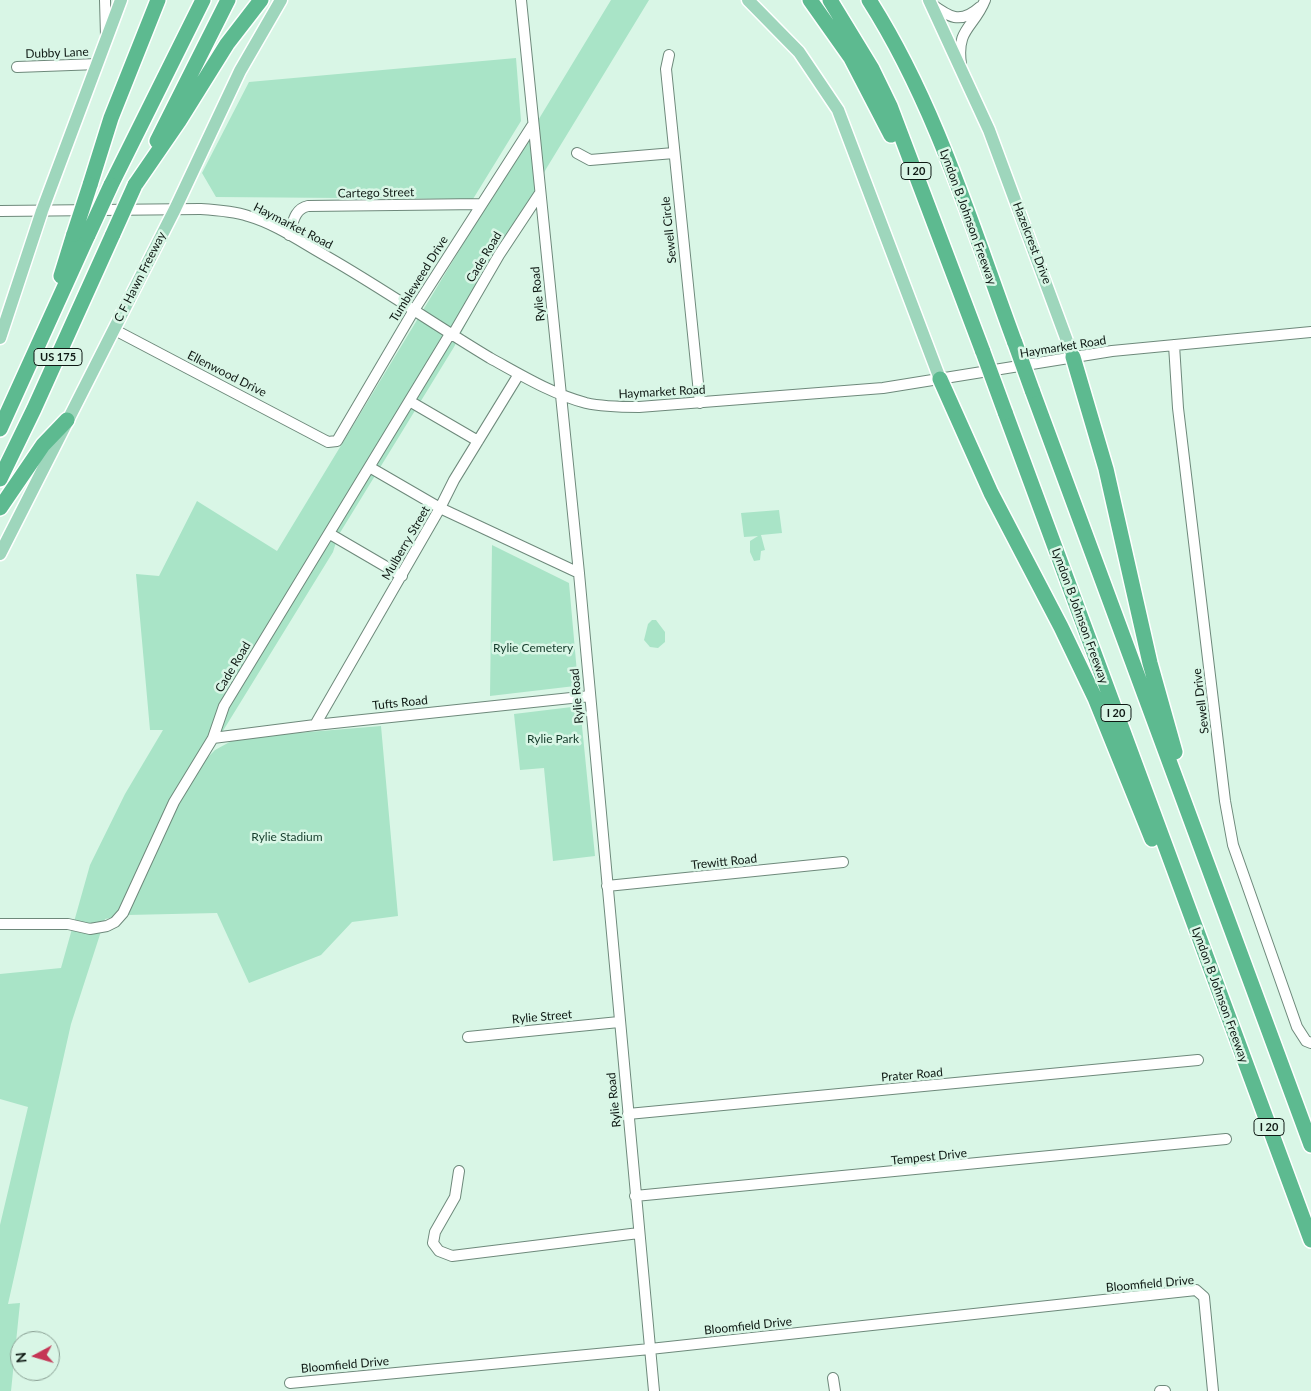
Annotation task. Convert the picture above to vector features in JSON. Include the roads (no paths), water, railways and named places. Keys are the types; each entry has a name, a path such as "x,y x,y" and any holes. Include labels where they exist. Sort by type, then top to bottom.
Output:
{"highway":[{"path":"81,234 90,185 111,118 158,0"},
{"path":"81,234 111,185 198,0"},
{"path":"177,48 203,0"},
{"name":"US 175","path":"0,479 34,409 135,185 228,0"},
{"path":"135,185 180,121 226,44 261,0"},
{"path":"810,0 836,35 864,81 952,269"},
{"name":"Lyndon B Johnson Freeway","path":"830,0 852,33 890,106 983,352 1311,1240"},
{"name":"Lyndon B Johnson Freeway","path":"869,0 902,56 929,114 1311,1145"},
{"name":"US 175","path":"0,428 29,366 81,234"},
{"path":"1074,357 1108,478 1150,663 1208,869"},
{"path":"940,379 991,493 1096,698 1159,856 1228,1015"},
{"path":"0,508 43,445 68,420"}],"main road":[{"path":"0,338 42,210 107,42 121,0"},
{"name":"C F Hawn Freeway","path":"0,554 175,209 240,71 281,0"},
{"path":"748,0 799,52 838,110 940,379"},
{"path":"930,1 962,68"},
{"name":"Hazelcrest Drive","path":"962,68 988,130 1074,357"}],"street":[{"path":"105,0 107,42"},
{"name":"Rylie Road","path":"521,0 532,126 579,573 654,1391"},
{"path":"930,1 948,16 959,18 971,14 985,1"},
{"path":"962,68 959,47 964,33 978,15 985,1"},
{"name":"Sewell Circle","path":"669,55 666,69 700,403"},
{"name":"Dubby Lane","path":"17,67 98,64"},
{"name":"Tumbleweed Drive","path":"328,442 337,441 342,435 414,310 532,126"},
{"path":"577,153 590,160 674,153"},
{"name":"Cade Road","path":"0,924 68,924 90,929 107,926 115,922 123,913 174,802 213,738 224,706 371,468 499,255 540,193"},
{"name":"Cartego Street","path":"289,235 297,212 301,208 308,206 482,204"},
{"name":"Haymarket Road","path":"0,210 175,209 229,211 249,216 289,235 358,275 452,335 519,374 561,395 588,403 614,407 700,403 883,388 1074,357 1311,332"},
{"name":"Ellenwood Drive","path":"113,329 328,442"},
{"name":"Sewell Drive","path":"1174,345 1180,427 1224,791 1233,846 1297,1027 1308,1042"},
{"name":"Mulberry Street","path":"316,725 478,441 519,374"},
{"path":"411,402 478,441"},
{"path":"371,468 440,508 579,573"},
{"path":"330,534 402,576"},
{"name":"Tufts Road","path":"213,738 316,725 590,696"},
{"name":"Trewitt Road","path":"607,886 843,862"},
{"name":"Rylie Street","path":"468,1037 619,1022"},
{"name":"Prater Road","path":"628,1114 1198,1060"},
{"name":"Tempest Drive","path":"635,1196 1226,1139"},
{"path":"459,1171 455,1197 435,1232 433,1243 438,1251 444,1254 477,1253 639,1232"},
{"name":"Bloomfield Drive","path":"290,1382 650,1349 1196,1290 1201,1292 1204,1297 1213,1391"},
{"path":"834,1378 835,1391"},
{"path":"1160,1391 1165,1390"}],"park label":[{"name":"Rylie Cemetery","path":"533,648"},
{"name":"Rylie Park","path":"553,739"},
{"name":"Rylie Stadium","path":"287,837"}]}
